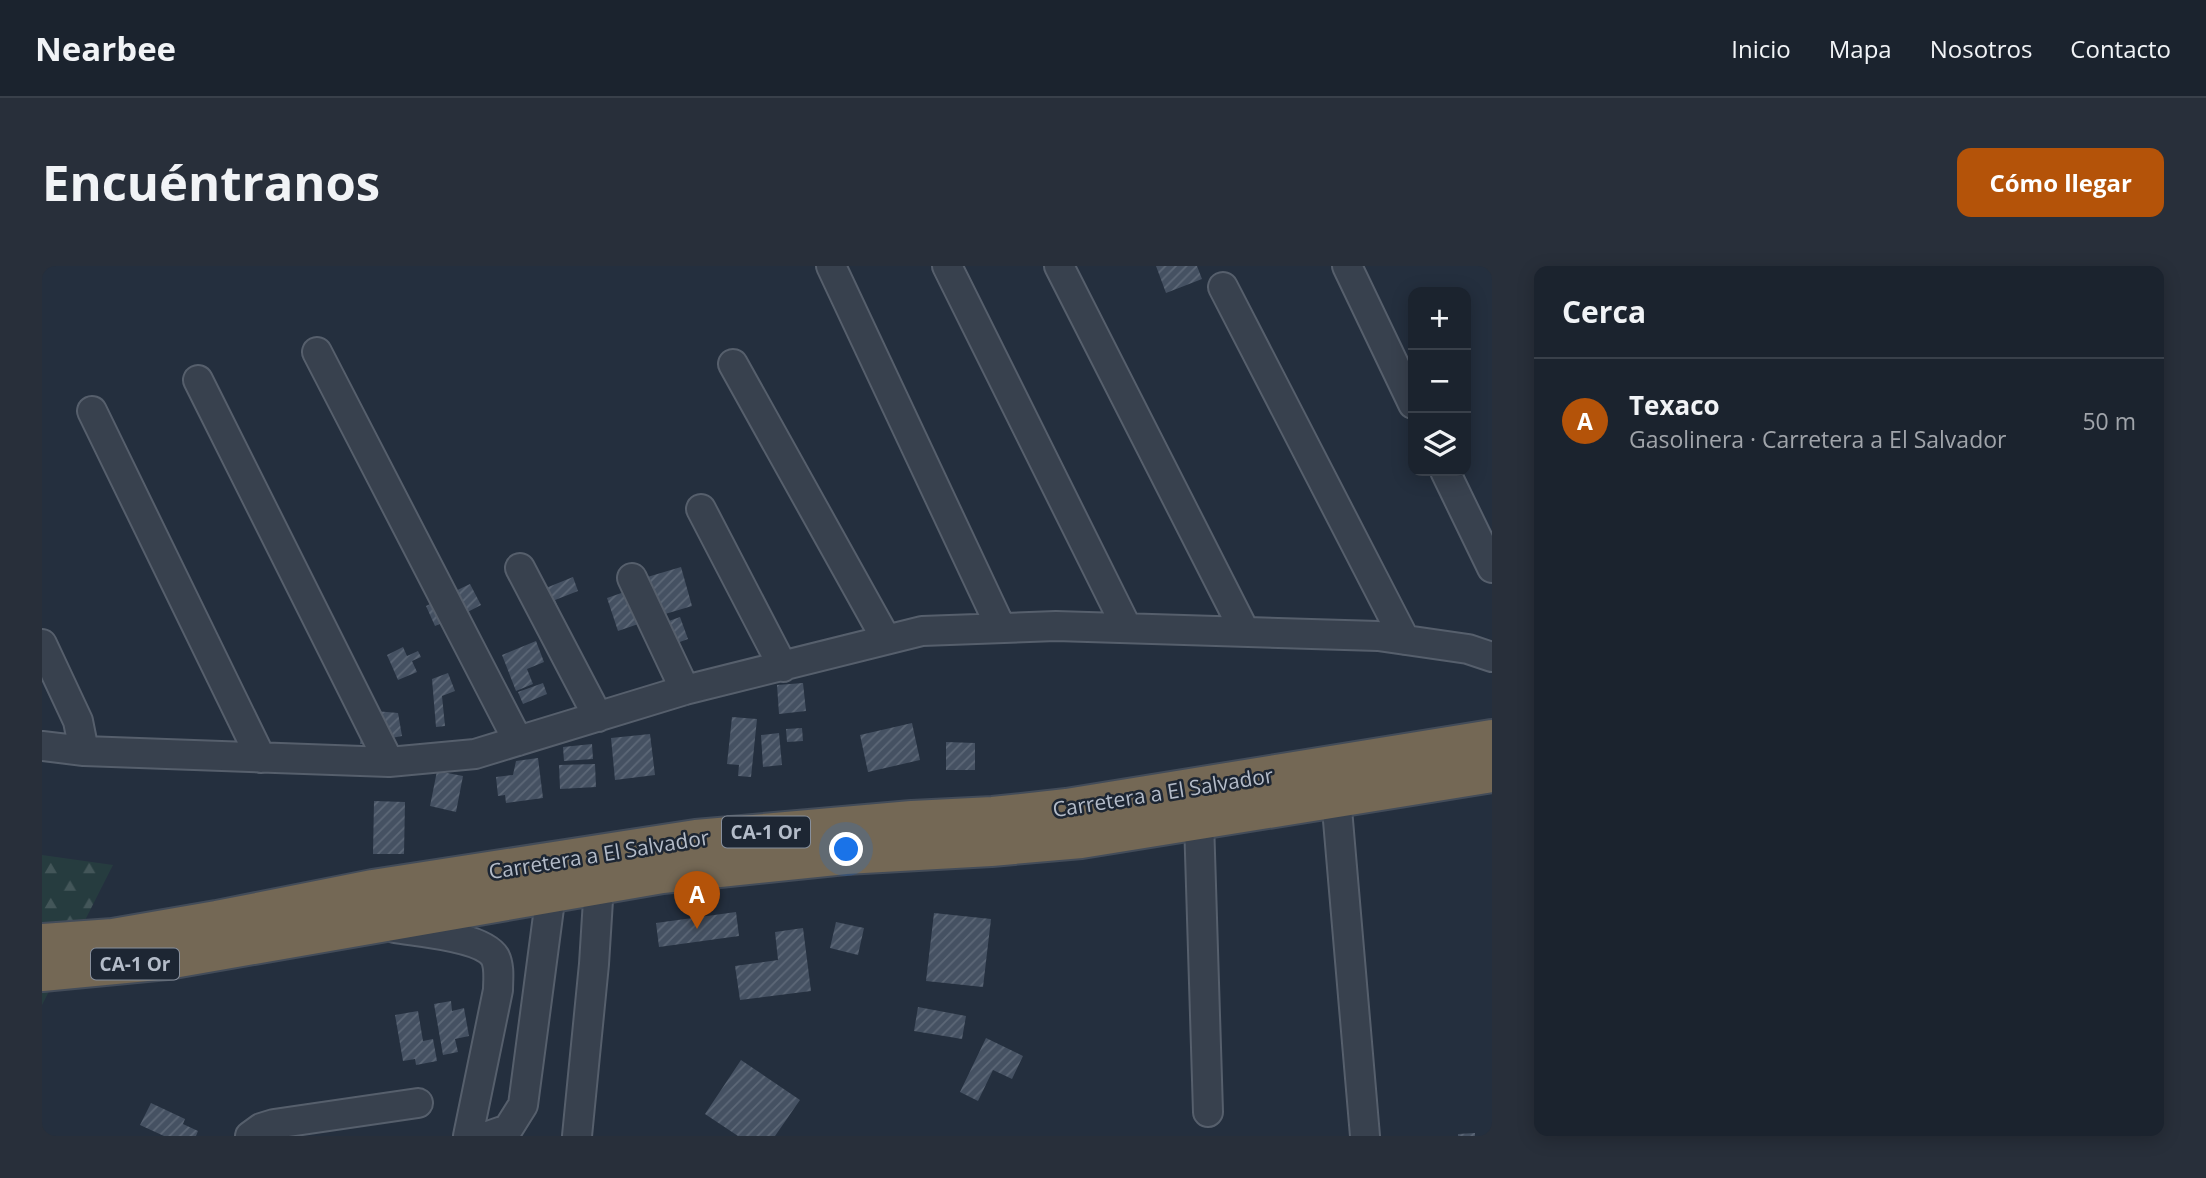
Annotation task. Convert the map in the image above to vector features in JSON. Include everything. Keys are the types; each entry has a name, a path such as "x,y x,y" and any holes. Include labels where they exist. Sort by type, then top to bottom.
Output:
{"highway":[{"name":"Carretera a El Salvador","path":"42,943 113,938 373,889 696,839 1066,808 1492,740"},
{"name":"Carretera a El Salvador","path":"42,972 167,960 662,874 845,855 1081,839 1492,773"}],"street":[{"path":"831,266 1001,628"},
{"path":"947,266 1127,628"},
{"path":"1059,266 1245,632"},
{"path":"1347,266 1408,394"},
{"path":"1223,287 1405,640"},
{"path":"317,352 518,741"},
{"path":"733,364 886,639"},
{"path":"198,380 388,762"},
{"path":"92,411 261,758"},
{"path":"1447,476 1492,568"},
{"path":"701,509 783,667"},
{"path":"520,568 598,717"},
{"path":"632,578 685,690"},
{"path":"42,746 83,751 388,762 475,754 685,690 922,631 1056,626 1378,636 1468,649 1492,657"},
{"path":"42,644 78,721 83,751"},
{"path":"1336,797 1366,1136"},
{"path":"1199,821 1208,1112"},
{"path":"577,1136 599,884"},
{"path":"488,1136 509,1129 523,1105 551,893"},
{"path":"377,925 464,940 485,948 495,957 499,972 498,990 469,1136"},
{"path":"250,1136 261,1128 274,1124 418,1103"}],"green space":[{"path":"42,855 113,865 42,1005"}],"building":[{"path":"1156,266 1197,266 1202,279 1166,293"},
{"path":"681,567 692,606 655,617 644,578"},
{"path":"573,577 578,591 555,600 560,612 546,618 536,592"},
{"path":"470,584 481,605 458,617 447,595"},
{"path":"636,588 647,621 618,631 607,598"},
{"path":"441,599 451,619 435,626 426,606"},
{"path":"680,617 688,639 666,647 658,625"},
{"path":"536,641 544,662 527,669 533,684 516,691 502,655"},
{"path":"403,647 407,656 418,651 421,657 412,661 417,672 398,680 387,655"},
{"path":"448,673 455,691 442,696 445,726 436,727 432,679"},
{"path":"543,683 547,694 523,704 518,692"},
{"path":"803,683 806,711 779,714 777,685"},
{"path":"364,710 398,713 402,736 360,744"},
{"path":"732,717 757,719 751,777 738,776 739,765 727,764"},
{"path":"912,723 920,760 868,772 860,735"},
{"path":"802,728 803,741 787,742 786,729"},
{"path":"779,733 782,765 763,767 761,735"},
{"path":"650,734 655,775 615,780 611,738"},
{"path":"946,742 975,743 975,770 946,770"},
{"path":"592,744 593,759 564,761 563,747"},
{"path":"538,758 543,798 506,803 505,795 498,796 496,777 513,775 516,761"},
{"path":"595,764 596,787 560,789 559,765"},
{"path":"437,771 463,776 456,812 430,806"},
{"path":"374,801 405,802 404,854 373,854"},
{"path":"736,912 739,936 659,947 656,923"},
{"path":"934,913 991,919 983,987 926,981"},
{"path":"836,922 864,928 858,955 830,948"},
{"path":"803,928 811,991 740,1000 735,966 778,960 775,932"},
{"path":"451,1001 452,1011 464,1008 469,1036 455,1039 458,1052 443,1055 434,1004"},
{"path":"918,1007 966,1016 962,1039 914,1031"},
{"path":"418,1011 423,1041 433,1039 437,1061 416,1065 415,1059 403,1061 395,1015"},
{"path":"986,1038 1023,1056 1012,1079 993,1070 978,1101 960,1092"},
{"path":"741,1060 800,1100 775,1136 738,1136 705,1114"},
{"path":"151,1103 185,1119 183,1124 198,1131 196,1136 164,1136 140,1125"},
{"path":"1475,1133 1475,1136 1458,1136 1458,1134"}],"place":[{"name":"Texaco","path":"697,929"}]}
